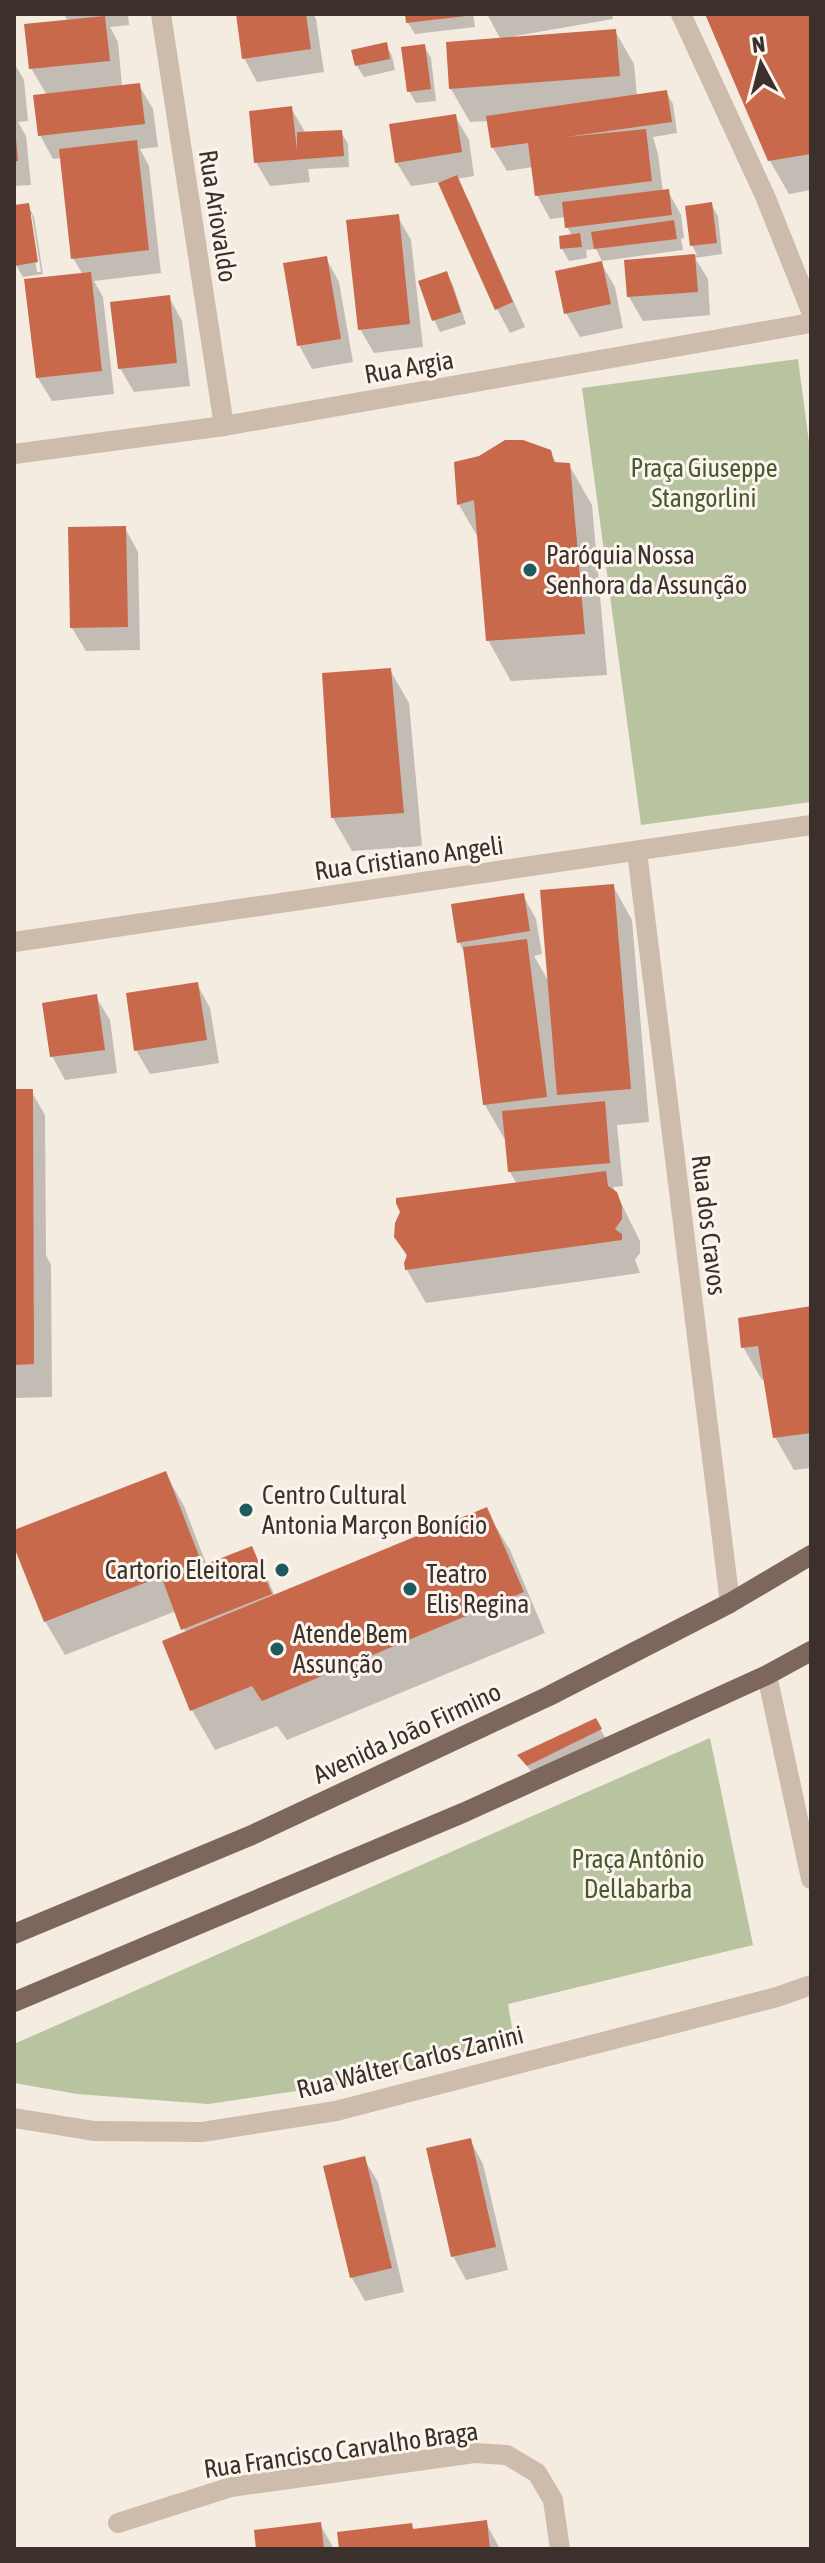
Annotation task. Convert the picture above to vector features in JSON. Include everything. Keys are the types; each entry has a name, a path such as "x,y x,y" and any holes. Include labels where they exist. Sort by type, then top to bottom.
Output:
{"main road":[{"name":"Avenida João Firmino","path":"14,1934 252,1835 549,1696 730,1603 811,1555"},
{"path":"14,2002 465,1812 767,1675 811,1651"}],"street":[{"name":"Rua Ariovaldo","path":"161,14 224,426"},
{"path":"681,14 765,196 811,311"},
{"name":"Rua Argia","path":"14,454 224,426 811,323"},
{"name":"Rua Cristiano Angeli","path":"14,942 811,825"},
{"name":"Rua dos Cravos","path":"637,852 730,1603"},
{"path":"767,1675 811,1879"},
{"name":"Rua Wálter Carlos Zanini","path":"14,2118 94,2131 202,2132 336,2111 811,1985"},
{"name":"Rua Francisco Carvalho Braga","path":"118,2523 231,2487 474,2453 507,2455 537,2473 553,2500 560,2549"}],"green space":[{"name":"Praça Giuseppe Stangorlini","path":"798,359 811,458 811,802 641,825 582,388"},
{"name":"Praça Antônio Dellabarba","path":"710,1738 753,1945 508,2004 514,2040 350,2083 208,2104 77,2094 14,2083 14,2044"}],"building":[{"path":"236,14 306,14 311,49 242,59"},
{"path":"405,14 466,14 466,16 406,23"},
{"path":"705,14 811,14 811,154 768,161"},
{"path":"105,16 110,61 29,69 24,24"},
{"path":"616,29 620,76 449,89 446,42"},
{"path":"387,42 390,59 355,66 351,50"},
{"path":"425,44 431,89 407,92 401,47"},
{"path":"140,83 145,124 38,136 33,95"},
{"path":"667,90 672,122 566,137 646,129 652,181 535,196 528,143 491,148 486,116"},
{"path":"292,106 297,150 297,132 342,130 344,156 254,163 249,111"},
{"path":"456,114 462,152 395,163 389,124"},
{"path":"14,139 18,161 14,162"},
{"path":"137,140 149,250 71,259 59,149"},
{"path":"457,175 513,302 495,310 438,183"},
{"path":"669,189 672,215 565,228 562,202"},
{"path":"712,202 717,243 690,246 685,206"},
{"path":"29,203 38,262 14,266 14,205"},
{"path":"399,214 410,324 358,330 346,220"},
{"path":"674,220 677,239 594,249 591,232"},
{"path":"580,233 582,247 560,249 559,236"},
{"path":"695,254 698,292 627,297 624,260"},
{"path":"327,256 341,339 297,346 283,263"},
{"path":"602,261 611,304 564,314 555,271"},
{"path":"447,271 461,312 432,321 418,281"},
{"path":"91,272 102,371 36,378 24,279"},
{"path":"170,295 177,363 118,369 110,302"},
{"name":"Paróquia Nossa Senhora da Assunção","path":"505,440 523,440 551,450 554,462 570,463 585,634 486,641 474,500 457,505 454,462 479,456"},
{"path":"126,526 128,627 70,628 68,527"},
{"path":"391,668 404,813 331,818 322,673"},
{"path":"614,884 631,1089 557,1095 540,890"},
{"path":"524,893 530,931 457,943 451,904"},
{"path":"527,939 547,1097 483,1105 463,947"},
{"path":"198,982 207,1040 134,1051 126,993"},
{"path":"97,994 105,1050 50,1057 42,1003"},
{"path":"14,1089 33,1089 34,1364 14,1365"},
{"path":"605,1101 610,1163 508,1172 502,1111"},
{"path":"606,1171 608,1186 617,1192 622,1206 622,1219 615,1229 622,1234 622,1240 405,1270 407,1255 394,1237 400,1212 396,1198"},
{"path":"811,1306 811,1433 773,1438 758,1346 741,1348 738,1318"},
{"path":"166,1471 201,1561 44,1622 14,1547 14,1530"},
{"path":"487,1507 524,1592 262,1701 252,1686 190,1711 162,1641"},
{"path":"252,1546 272,1594 181,1630 163,1581"},
{"path":"596,1718 602,1729 527,1766 517,1755"},
{"path":"471,2138 496,2247 451,2257 426,2148"},
{"path":"365,2156 392,2268 350,2278 323,2166"},
{"path":"487,2520 490,2549 339,2549 337,2532 412,2523 413,2529"},
{"path":"321,2522 324,2549 256,2549 254,2530"}],"place":[{"name":"Paróquia Nossa Senhora da Assunção","path":"530,570"},
{"name":"Centro Cultural Antonia Marçon Bonício","path":"246,1510"},
{"name":"Cartorio Eleitoral","path":"282,1570"},
{"name":"Teatro Elis Regina","path":"410,1589"},
{"name":"Atende Bem Assunção","path":"277,1649"}]}
